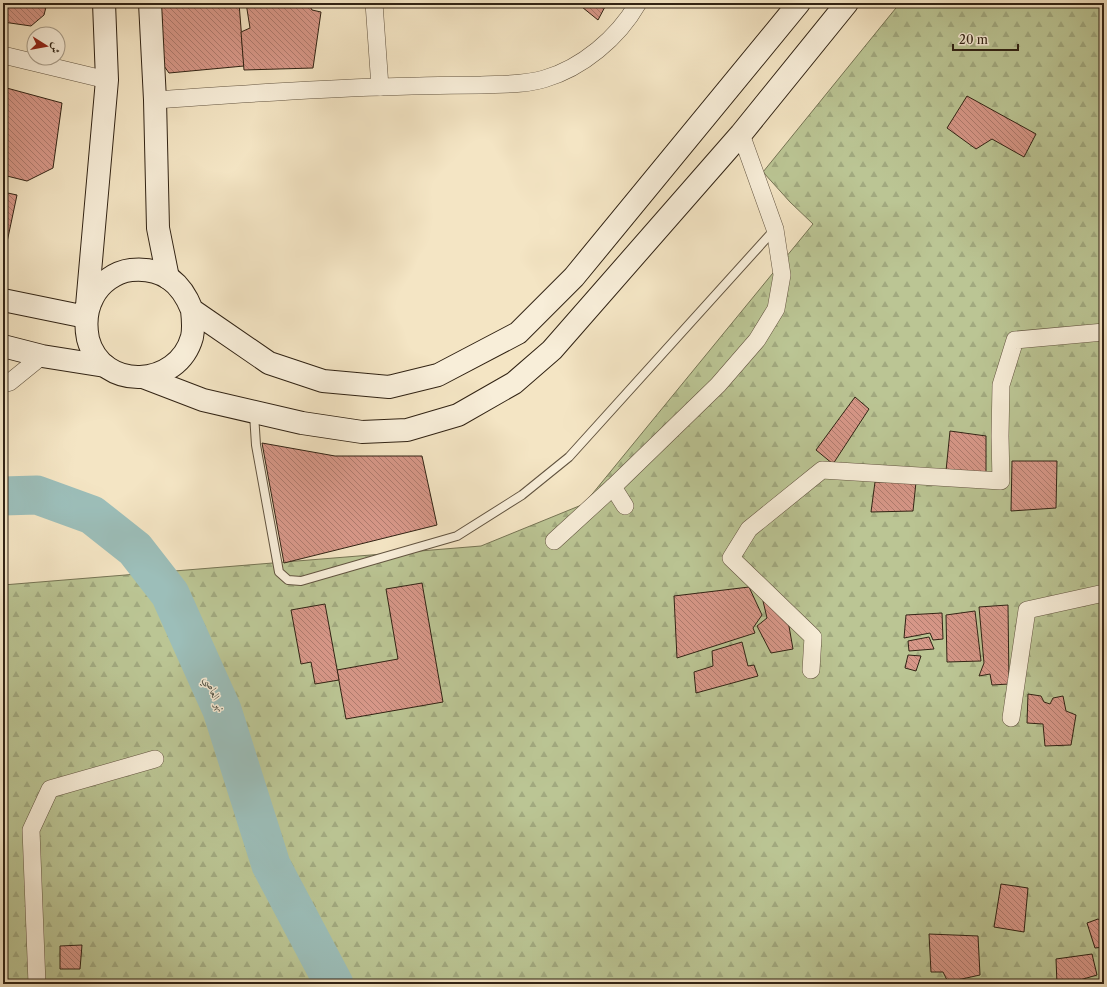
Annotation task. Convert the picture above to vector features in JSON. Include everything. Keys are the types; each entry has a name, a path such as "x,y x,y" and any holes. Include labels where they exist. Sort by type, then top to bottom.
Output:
{"main road":[{"path":"86,317 96,292 105,282 116,274 129,270 143,270 156,272 179,286 187,297 192,310 194,323 192,336 187,349 179,360 169,369 157,375 143,377 130,377 117,373 105,366 96,356 86,331 86,317 106,80 104,3"},
{"path":"150,3 155,100 158,228 168,278"},
{"path":"192,310 269,362 323,381 389,387 438,375 518,333 574,277 799,3"},
{"path":"143,377 203,400 302,423 362,432 407,430 458,415 514,383 552,350 741,134 847,3"},
{"path":"3,300 86,317"},
{"path":"3,346 42,356 105,366"}],"street":[{"path":"374,3 380,87"},
{"path":"155,100 380,87 520,84 543,80 563,72 596,51 611,38 638,3"},
{"path":"3,55 106,80"},
{"path":"554,541 613,487 718,385 757,340 776,309 782,275 775,229 741,134"},
{"path":"810,670 813,637 731,558 750,529 822,470 1001,481 1001,385 1015,340 1104,332"},
{"path":"3,384 10,382 42,356"},
{"path":"613,487 625,506"},
{"path":"1011,718 1028,610 1104,593"},
{"path":"37,984 31,830 50,790 155,759"}],"lane":[{"path":"253,411 256,445 279,572 288,580 301,581 457,536 522,495 569,457 775,229"}],"green space":[{"path":"900,3 1104,3 1104,984 3,984 3,585 481,546 584,504 813,224 790,202 763,172"}],"building":[{"path":"3,3 47,3 44,15 31,26 3,22"},
{"path":"161,3 239,3 244,66 169,73 164,66"},
{"path":"246,3 308,3 312,10 321,12 313,68 244,70 241,32 250,28"},
{"path":"577,3 607,3 598,20"},
{"path":"3,87 62,103 53,168 27,181 3,175"},
{"path":"967,96 1036,134 1024,157 992,139 976,149 947,128"},
{"path":"3,192 17,195 3,261"},
{"path":"855,397 869,409 833,464 816,450"},
{"path":"950,431 986,436 986,473 946,471"},
{"path":"262,443 335,456 422,456 437,525 284,563"},
{"path":"1012,461 1057,461 1056,508 1011,511"},
{"path":"875,482 916,482 913,511 871,512"},
{"path":"422,583 443,702 346,719 337,670 398,659 386,589"},
{"path":"749,587 762,615 753,628 755,633 677,658 674,596"},
{"path":"784,598 793,649 771,653 757,626 767,618 763,601"},
{"path":"325,604 339,680 315,684 311,662 301,664 291,610"},
{"path":"1008,605 1009,684 992,685 990,674 979,676 984,663 979,607"},
{"path":"975,611 981,661 947,662 946,615"},
{"path":"942,613 943,639 933,640 930,633 904,638 906,615"},
{"path":"929,637 934,649 909,651 908,641"},
{"path":"742,642 748,666 754,665 758,676 696,693 694,672 713,666 712,651"},
{"path":"908,655 921,656 916,671 905,668"},
{"path":"1028,694 1041,696 1044,702 1050,704 1053,698 1063,696 1066,711 1076,715 1071,745 1045,746 1043,724 1027,723"},
{"path":"1001,884 1028,888 1024,932 994,927"},
{"path":"1098,919 1104,922 1104,947 1095,948 1087,923"},
{"path":"929,934 978,936 980,975 948,982 943,972 931,972"},
{"path":"82,945 80,969 60,969 60,946"},
{"path":"1092,954 1097,975 1066,984 1057,984 1056,959"}],"waterway":[{"name":"نهر العاصي","path":"3,496 37,495 92,515 135,549 170,594 222,710 271,865 334,984"}]}
